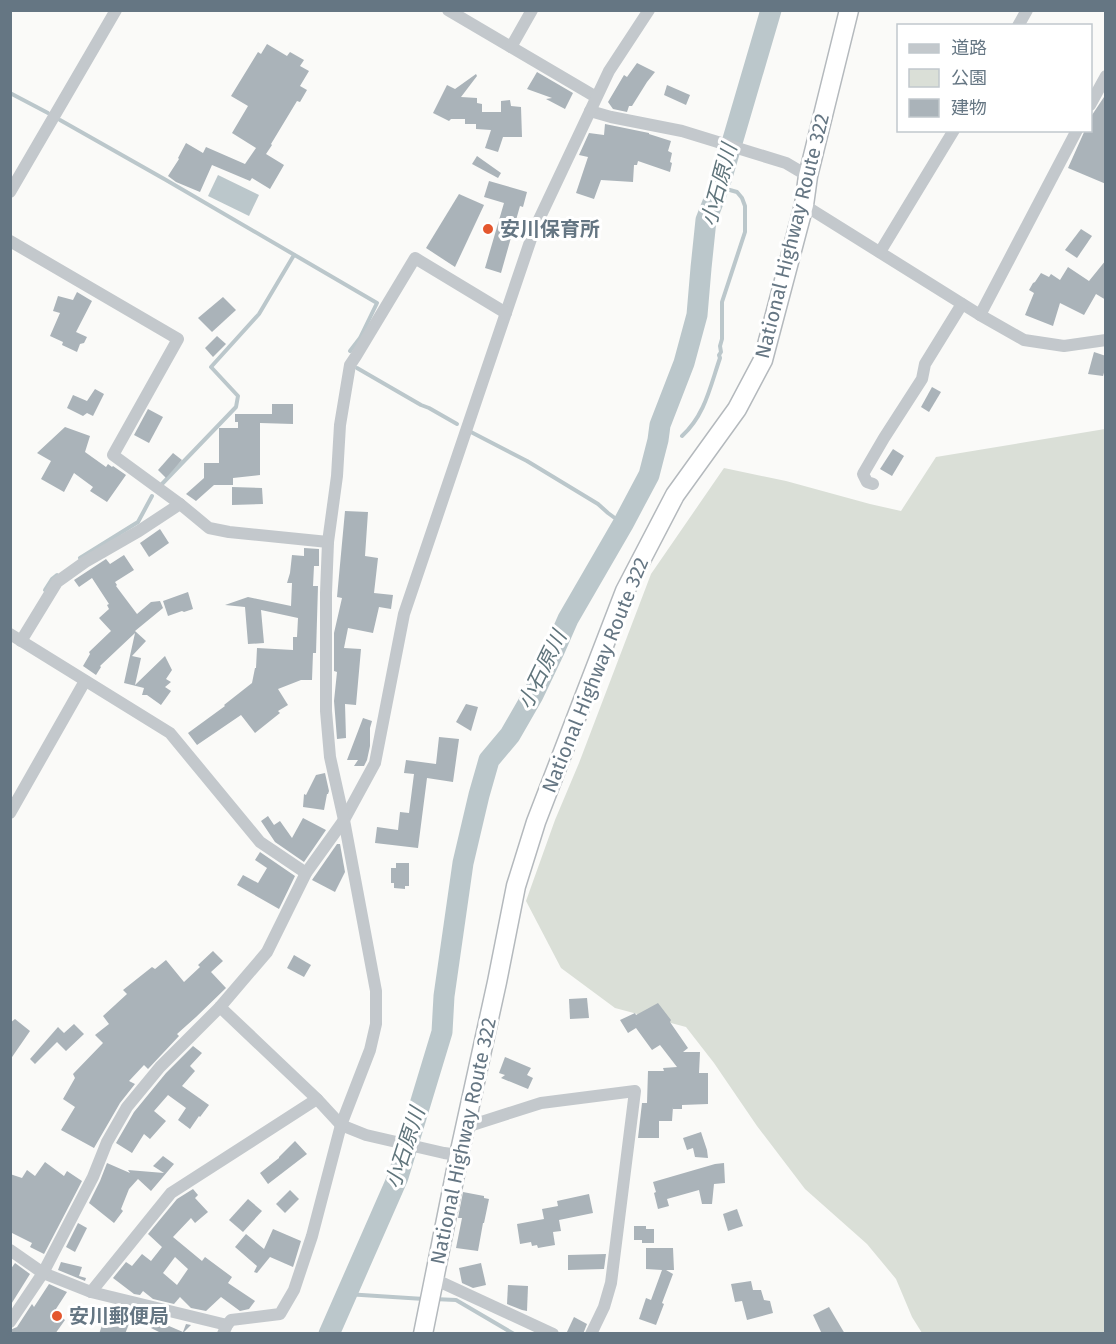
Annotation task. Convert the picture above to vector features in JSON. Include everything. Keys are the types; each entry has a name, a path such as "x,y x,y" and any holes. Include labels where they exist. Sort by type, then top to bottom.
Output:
{"highway":[{"name":"National Highway Route 322","path":"423,1334 433,1285 451,1154 466,1126 516,886 536,822 625,591 675,495 738,409 763,360 804,205 808,176 849,10"}],"street":[{"path":"10,192 117,10"},
{"path":"448,10 596,97"},
{"path":"511,47 532,10"},
{"path":"10,1322 43,1273 93,1177 107,1142 127,1107 160,1067 220,1007 267,952 306,873 344,820 375,763 404,614 534,230 609,71 649,10"},
{"path":"1019,24 1027,10"},
{"path":"1092,101 1106,76"},
{"path":"590,111 682,131 786,163 808,176"},
{"path":"880,252 953,132"},
{"path":"980,315 1076,132"},
{"path":"804,205 1024,340 1064,346 1106,340"},
{"path":"10,241 178,339 113,455 209,528 328,542"},
{"path":"10,1250 43,1273 91,1292 225,1329 231,1320 280,1314 294,1290 312,1236 341,1125 370,1050 376,1024 376,991 330,757 326,711 328,542 337,476 340,425 350,365 415,258 506,313"},
{"path":"873,484 867,482 863,474 922,379 925,364 962,304"},
{"path":"180,504 85,562 57,582 16,638 170,732 260,842 306,873"},
{"path":"10,813 85,681"},
{"path":"220,1007 333,1114 341,1125 366,1135 451,1154"},
{"path":"466,1126 541,1103 635,1091 611,1283 604,1307 591,1334"},
{"path":"91,1292 171,1193 317,1099"},
{"path":"433,1285 553,1334"}],"green space":[{"path":"1105,429 1105,1333 922,1333 912,1317 896,1279 867,1244 805,1189 686,1027 615,1008 561,968 526,901 555,820 651,574 724,468 786,481 901,511 936,457"}],"shaded area":[{"path":"218,175 259,195 249,216 208,196"}],"building":[{"path":"267,44 287,56 290,52 304,60 300,66 309,71 300,86 307,90 300,102 297,101 266,154 284,165 270,189 252,178 250,181 212,165 200,192 176,182 168,176 186,143 203,153 206,147 245,164 256,148 232,133 248,106 231,96 258,52 261,54"},
{"path":"637,63 655,72 632,106 629,106 627,112 613,109 608,102 624,75 627,77"},
{"path":"537,72 573,93 565,109 546,99 552,98 527,89"},
{"path":"476,74 477,76 461,97 477,98 477,103 482,104 482,112 501,112 501,101 510,100 511,106 521,107 522,137 503,137 498,152 485,148 491,130 476,129 476,124 465,124 465,119 449,121 433,113 447,85 455,89"},
{"path":"667,85 690,95 686,105 664,95"},
{"path":"1106,94 1106,184 1068,168 1084,132 1092,132 1092,115"},
{"path":"605,124 649,133 671,141 668,151 672,153 670,172 638,161 637,165 634,165 633,182 601,180 594,199 576,193 588,157 579,155 589,133 604,135"},
{"path":"477,156 501,173 498,178 472,164"},
{"path":"489,181 527,192 523,207 520,206 501,273 485,268 504,203 484,197"},
{"path":"459,194 484,205 455,267 426,248"},
{"path":"1081,229 1092,236 1077,258 1065,250"},
{"path":"1106,260 1106,300 1096,294 1084,315 1060,303 1053,326 1025,315 1034,293 1029,290 1041,273 1049,277 1051,274 1060,280 1068,267 1089,281"},
{"path":"77,292 92,301 76,332 87,337 84,343 80,344 77,352 50,336 60,313 53,311 58,296 73,300"},
{"path":"223,297 236,310 212,332 198,318"},
{"path":"217,336 226,344 213,357 205,348"},
{"path":"1094,352 1106,356 1103,376 1088,374"},
{"path":"932,387 941,392 929,412 921,407"},
{"path":"95,389 104,394 93,416 87,413 83,416 67,408 73,395 87,401"},
{"path":"272,404 293,404 293,424 260,423 260,475 233,478 233,485 214,485 196,501 186,494 204,478 204,463 219,463 219,428 238,428 235,414 272,414"},
{"path":"148,409 163,417 149,443 134,435"},
{"path":"65,427 90,436 85,452 106,467 108,464 113,466 126,475 107,502 90,491 93,487 74,473 64,492 41,479 51,461 37,453"},
{"path":"893,449 904,456 892,476 880,469"},
{"path":"173,453 182,460 166,478 158,470"},
{"path":"232,487 262,488 263,504 232,505"},
{"path":"345,511 368,512 365,556 378,558 374,593 393,595 391,609 379,607 373,633 348,628 344,648 361,649 356,705 345,704 346,738 337,739 334,701 337,672 334,671 334,633 342,598 337,597"},
{"path":"160,529 169,543 149,557 140,543"},
{"path":"304,548 319,549 319,566 314,566 313,586 318,586 316,653 313,653 312,680 301,680 278,689 288,705 278,711 280,713 255,733 241,715 197,745 188,733 252,683 256,668 257,648 293,650 293,637 297,637 298,618 261,610 264,643 248,644 245,607 225,605 248,597 291,606 292,583 287,583 292,555 304,556"},
{"path":"124,555 134,570 115,582 116,586 137,614 151,602 160,601 163,608 135,631 146,641 132,656 141,658 135,685 165,656 172,670 166,679 171,682 165,687 171,691 161,705 147,695 142,695 144,688 124,683 135,633 100,666 96,675 83,666 89,652 111,631 99,618 109,609 107,605 109,604 92,578 79,587 74,580 106,559 110,564"},
{"path":"188,592 193,609 168,616 163,601"},
{"path":"466,704 478,707 471,731 456,722"},
{"path":"363,718 372,721 370,746 364,766 354,766 358,760 347,760"},
{"path":"439,737 459,739 453,782 427,778 418,848 375,843 377,827 398,830 400,812 409,813 414,774 404,773 406,760 436,764"},
{"path":"325,773 329,791 324,810 303,807 304,794 306,795 316,775"},
{"path":"268,816 274,825 280,821 292,838 303,818 326,830 304,862 275,842 261,821"},
{"path":"337,844 340,844 345,872 335,892 312,880"},
{"path":"260,852 295,876 279,909 237,885 243,875 258,883 267,868 255,860"},
{"path":"396,863 409,863 409,886 405,886 405,889 394,888 394,883 391,883 391,868 396,868"},
{"path":"213,951 223,961 211,972 226,988 177,1034 179,1036 148,1069 144,1065 129,1081 135,1084 120,1103 94,1148 61,1130 75,1107 63,1099 75,1078 73,1074 103,1043 95,1035 109,1024 103,1016 127,994 123,990 152,967 155,969 166,960 184,982"},
{"path":"294,955 311,965 304,977 287,968"},
{"path":"587,998 589,1018 570,1019 569,999"},
{"path":"658,1003 688,1048 683,1052 700,1052 699,1073 708,1073 708,1104 682,1105 682,1109 673,1109 673,1107 672,1121 659,1121 659,1138 638,1138 642,1103 647,1103 648,1071 664,1071 663,1068 677,1067 660,1045 652,1050 636,1028 628,1033 620,1020 635,1013 636,1015"},
{"path":"15,1019 30,1031 10,1060 10,1023"},
{"path":"74,1024 84,1034 66,1051 57,1042 35,1064 30,1059 58,1027 64,1033"},
{"path":"193,1046 202,1053 190,1066 195,1071 182,1086 209,1105 200,1117 190,1129 178,1120 186,1108 168,1095 154,1111 166,1121 150,1139 144,1134 132,1153 116,1143 134,1112 166,1073"},
{"path":"505,1057 531,1068 527,1075 533,1078 528,1089 501,1078 505,1075 499,1073"},
{"path":"701,1132 708,1158 695,1157 693,1148 687,1150 683,1138"},
{"path":"295,1141 307,1154 268,1184 260,1173"},
{"path":"163,1156 174,1164 151,1191 138,1179 129,1189 121,1209 123,1211 114,1223 89,1203 107,1163 130,1173 128,1170 164,1173 153,1166"},
{"path":"45,1162 64,1176 67,1171 82,1181 44,1254 30,1247 32,1243 10,1232 10,1174 22,1178 27,1170 35,1176"},
{"path":"724,1163 725,1183 714,1184 712,1204 702,1204 699,1190 667,1199 669,1206 658,1209 653,1182"},
{"path":"193,1189 198,1195 195,1198 208,1212 195,1223 191,1218 173,1237 202,1261 205,1257 232,1277 228,1283 255,1301 249,1309 240,1311 221,1297 206,1311 191,1308 180,1297 174,1304 153,1299 143,1291 140,1295 134,1294 113,1278 126,1262 132,1266 142,1254 151,1261 162,1247 148,1234 177,1199","holes":["175,1257 188,1269 177,1285 163,1273"]},
{"path":"290,1190 299,1199 285,1213 276,1204"},
{"path":"463,1192 489,1199 478,1251 456,1248 462,1218 458,1218"},
{"path":"589,1194 593,1213 559,1220 561,1231 553,1232 555,1245 538,1248 537,1245 532,1246 531,1242 520,1244 517,1224 544,1219 542,1209 558,1206 557,1201"},
{"path":"248,1199 262,1211 243,1232 229,1220"},
{"path":"737,1209 743,1226 728,1231 723,1214"},
{"path":"78,1223 87,1228 75,1252 66,1247"},
{"path":"634,1226 654,1229 654,1243 634,1240"},
{"path":"273,1229 301,1241 293,1267 270,1257 257,1273 254,1272 257,1266 235,1247 246,1234 264,1249"},
{"path":"646,1248 673,1248 674,1270 666,1270 673,1274 656,1325 639,1319 646,1298 651,1300 662,1270 646,1269"},
{"path":"606,1254 604,1269 568,1270 568,1255"},
{"path":"61,1262 82,1267 79,1276 86,1278 85,1281 58,1270"},
{"path":"15,1263 30,1274 10,1306 10,1270"},
{"path":"481,1263 486,1285 473,1288 462,1283 459,1268"},
{"path":"751,1281 753,1290 761,1290 764,1300 770,1301 773,1313 747,1320 742,1301 735,1302 731,1284"},
{"path":"49,1284 67,1292 54,1312 65,1320 55,1334 10,1334 10,1330 17,1327 32,1304 34,1307"},
{"path":"508,1285 528,1286 527,1311 507,1304"},
{"path":"109,1305 134,1311 125,1334 99,1334"},
{"path":"829,1307 845,1334 822,1334 813,1315"},
{"path":"574,1317 587,1324 583,1334 566,1334"},
{"path":"155,1320 183,1332 186,1324 191,1325 183,1333 185,1334 163,1334 151,1328"}],"waterway":[{"name":"小石原川","path":"329,1334 398,1177 442,1032 444,996 463,863 489,760 510,735 533,695 568,619 649,475 660,425 684,363 697,315 706,220 719,187 771,10"},
{"path":"10,93 48,113"},
{"path":"60,120 377,303 360,338 350,351"},
{"path":"682,436 701,410 720,358 722,302 745,232 745,206 742,198 737,192 719,187"},
{"path":"161,485 236,407 238,396 211,367 259,314 294,255"},
{"path":"357,368 457,424"},
{"path":"469,431 527,461 598,504 623,524"},
{"path":"80,558 138,522 152,496"},
{"path":"45,590 57,575"},
{"path":"346,1294 424,1299"},
{"path":"434,1299 456,1300 514,1334"}],"place":[{"name":"安川保育所","path":"488,229"},
{"name":"安川郵便局","path":"57,1316"}]}
